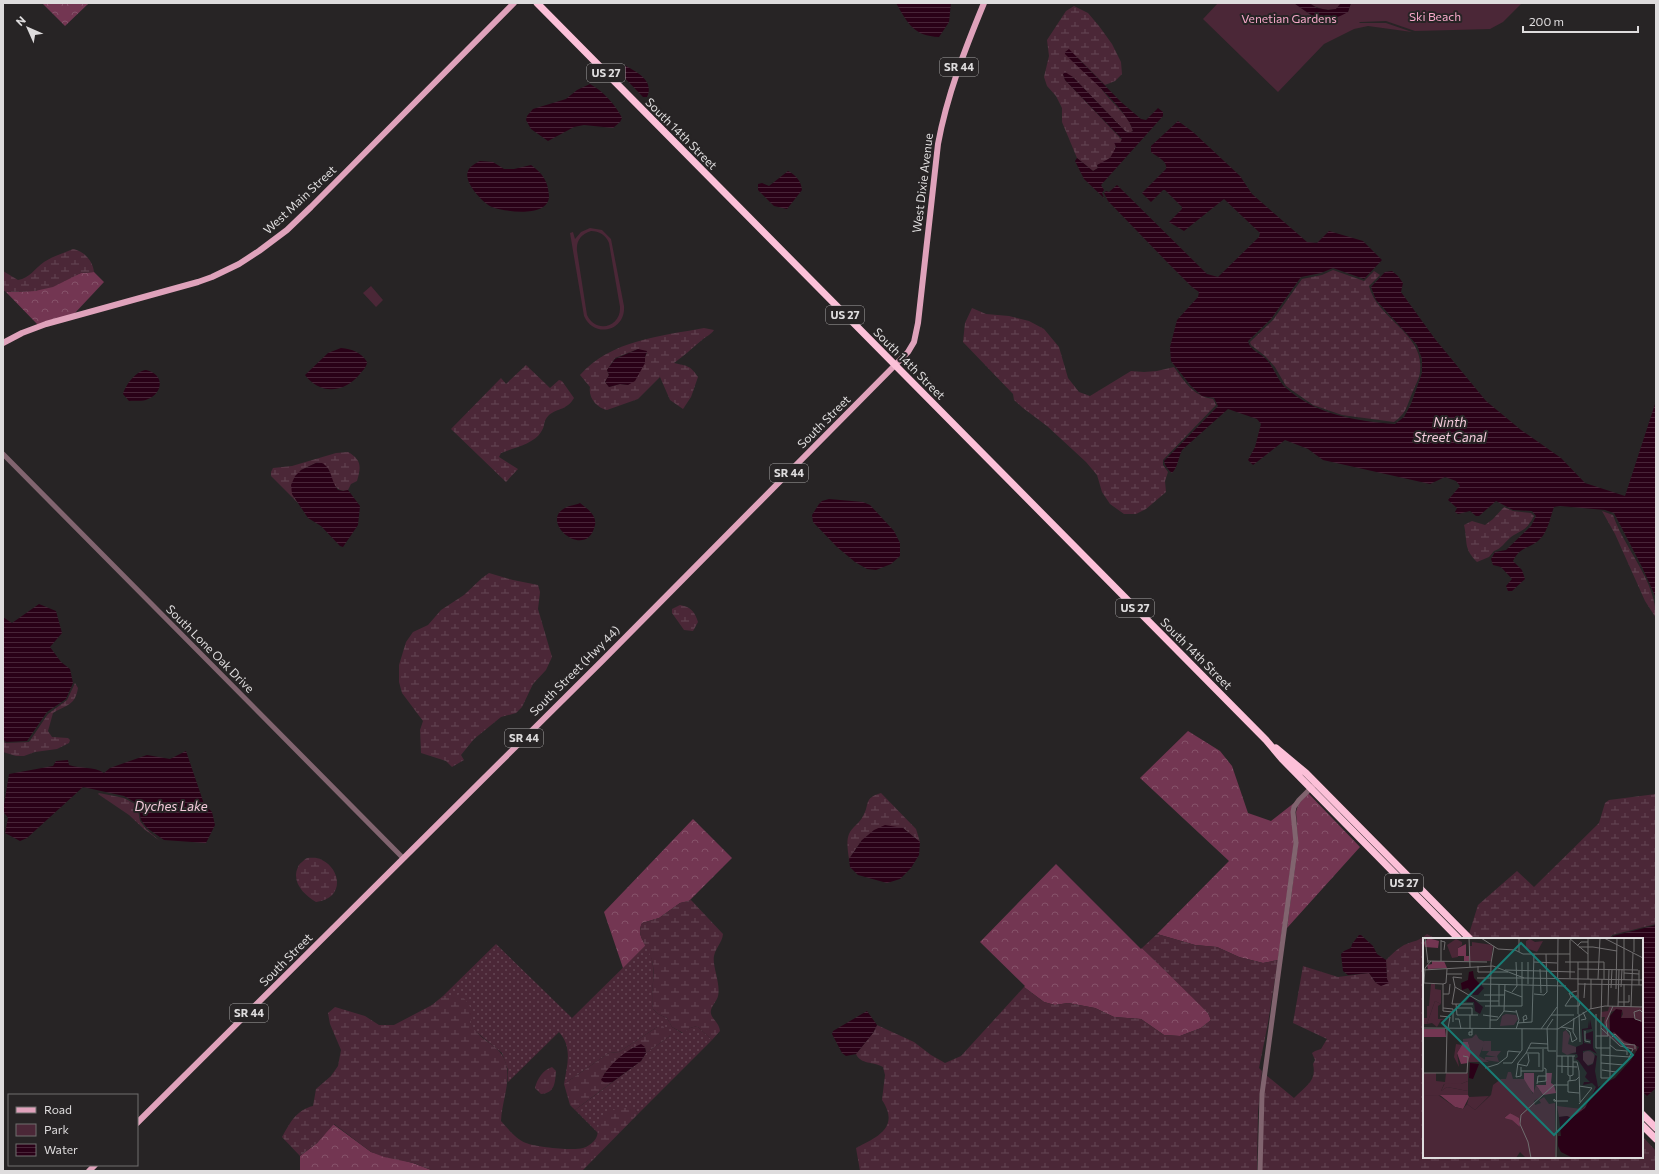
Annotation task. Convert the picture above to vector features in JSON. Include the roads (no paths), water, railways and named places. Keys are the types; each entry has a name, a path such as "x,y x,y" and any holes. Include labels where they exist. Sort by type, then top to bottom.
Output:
{"highway":[{"name":"South 14th Street","path":"537,3 1266,740 1282,759 1313,786 1469,938"},
{"name":"South 14th Street","path":"1313,786 1458,938"},
{"path":"1643,1115 1656,1128"},
{"path":"1643,1126 1656,1138"}],"main road":[{"name":"West Main Street","path":"3,342 46,324 198,282 239,264 259,251 287,230 514,3"},
{"name":"West Dixie Avenue","path":"895,366 911,348 915,336 938,144 955,77 984,3"},
{"name":"South Street","path":"683,579 895,366"},
{"name":"South Street (Hwy 44)","path":"364,897 683,579"},
{"name":"South Street","path":"138,1122 364,897"}],"street":[{"name":"South Lone Oak Drive","path":"3,454 403,858"},
{"path":"1260,1171 1262,1090 1296,843 1293,812 1296,803 1313,786"}],"water":[{"path":"896,3 951,3 949,22 939,37 923,34 908,23"},
{"path":"1294,3 1309,3 1317,8 1328,10 1336,9 1341,3 1351,3 1348,12 1332,19 1326,19 1308,13"},
{"path":"1069,49 1121,102 1141,119 1146,120 1158,108 1163,112 1163,116 1101,185 1104,190 1102,193 1104,198 1084,179 1075,161 1077,158 1093,171 1098,168 1097,165 1110,158 1116,147 1114,142 1120,143 1122,139 1065,80 1063,74 1065,72 1073,77 1125,131 1129,133 1133,131 1129,122 1113,101 1065,54 1065,52"},
{"path":"624,65 638,73 646,81 649,91 647,97 643,97 617,70 618,66"},
{"path":"590,84 600,90 608,98 622,118 613,128 584,125 574,127 548,141 531,129 526,120 527,116 533,109 566,99 577,90"},
{"name":"Ninth Street Canal","path":"1178,121 1193,132 1240,176 1252,194 1307,242 1317,243 1329,231 1363,241 1382,260 1364,279 1333,268 1321,273 1301,277 1271,319 1248,341 1253,350 1267,360 1286,388 1310,405 1338,415 1366,421 1395,424 1404,417 1411,404 1422,373 1422,359 1417,345 1376,300 1371,287 1385,272 1392,271 1403,283 1401,292 1435,339 1486,401 1521,430 1561,458 1585,483 1625,496 1656,401 1656,598 1614,513 1605,510 1560,506 1554,507 1543,536 1522,550 1513,561 1522,570 1525,579 1512,591 1508,591 1506,586 1512,579 1501,567 1493,565 1491,559 1495,552 1506,550 1531,526 1536,516 1532,511 1513,510 1496,501 1479,516 1476,516 1470,511 1458,514 1455,512 1457,508 1448,500 1460,486 1456,481 1445,477 1430,484 1323,460 1308,449 1285,440 1253,465 1248,460 1255,447 1261,424 1257,419 1228,409 1182,450 1174,471 1172,473 1169,471 1164,461 1218,406 1214,398 1202,396 1191,386 1171,361 1170,347 1177,320 1198,297 1199,292 1167,262 1108,201 1104,193 1106,191 1109,192 1117,185 1207,274 1218,277 1259,237 1260,233 1224,199 1184,231 1169,222 1182,209 1182,207 1165,190 1163,190 1151,202 1142,193 1166,169 1164,161 1151,152 1151,146"},
{"path":"480,161 493,162 504,169 514,169 531,165 542,175 546,182 549,196 547,203 542,208 525,212 498,209 488,205 475,192 468,181 467,176 470,168"},
{"path":"788,171 798,179 802,190 787,209 774,206 758,190 758,184 762,183 769,186"},
{"path":"341,348 356,352 367,362 364,369 353,381 339,388 325,389 318,386 305,375 328,353"},
{"path":"638,349 647,351 645,363 635,381 628,385 620,384 609,387 605,382 609,375 607,370 615,359"},
{"path":"146,370 152,372 159,379 160,384 157,392 146,400 129,401 123,394 126,386 135,375"},
{"path":"318,462 323,463 326,466 338,490 348,490 360,506 358,525 343,547 340,546 321,526 308,518 292,494 291,485 295,476 301,470"},
{"path":"829,499 863,502 870,505 894,531 900,543 900,556 891,564 876,570 867,569 855,562 837,547 813,522 812,515 819,504 822,501"},
{"path":"580,503 591,513 595,519 595,525 590,535 583,540 575,540 567,536 561,529 557,522 558,514 569,506"},
{"path":"39,604 56,611 62,633 50,647 61,662 70,669 73,683 66,699 47,712 27,741 6,742 3,739 3,617 12,623"},
{"name":"Dyches Lake","path":"186,751 204,804 212,812 215,825 206,843 164,840 147,828 141,820 138,804 124,796 83,787 27,838 20,841 5,833 8,818 3,811 9,774 53,766 56,761 68,760 69,765 96,769 104,773 110,768 147,755 170,759"},
{"path":"885,825 903,828 920,842 919,855 911,868 900,879 887,883 858,875 850,867 849,859 862,840 874,830"},
{"path":"1656,925 1656,1088 1647,1096 1643,1092 1643,938 1612,938 1613,936"},
{"path":"1359,935 1361,935 1373,946 1377,954 1386,960 1387,979 1389,983 1381,986 1376,983 1369,973 1348,975 1343,971 1341,954 1351,948 1352,944"},
{"path":"867,1011 877,1025 873,1033 856,1054 846,1056 842,1053 832,1034 833,1031"},
{"path":"641,1044 645,1047 646,1053 641,1061 611,1083 605,1083 601,1080 608,1069 618,1059 629,1050"}],"park label":[{"name":"Ski Beach","path":"1435,17"},
{"name":"Venetian Gardens","path":"1289,19"}]}
